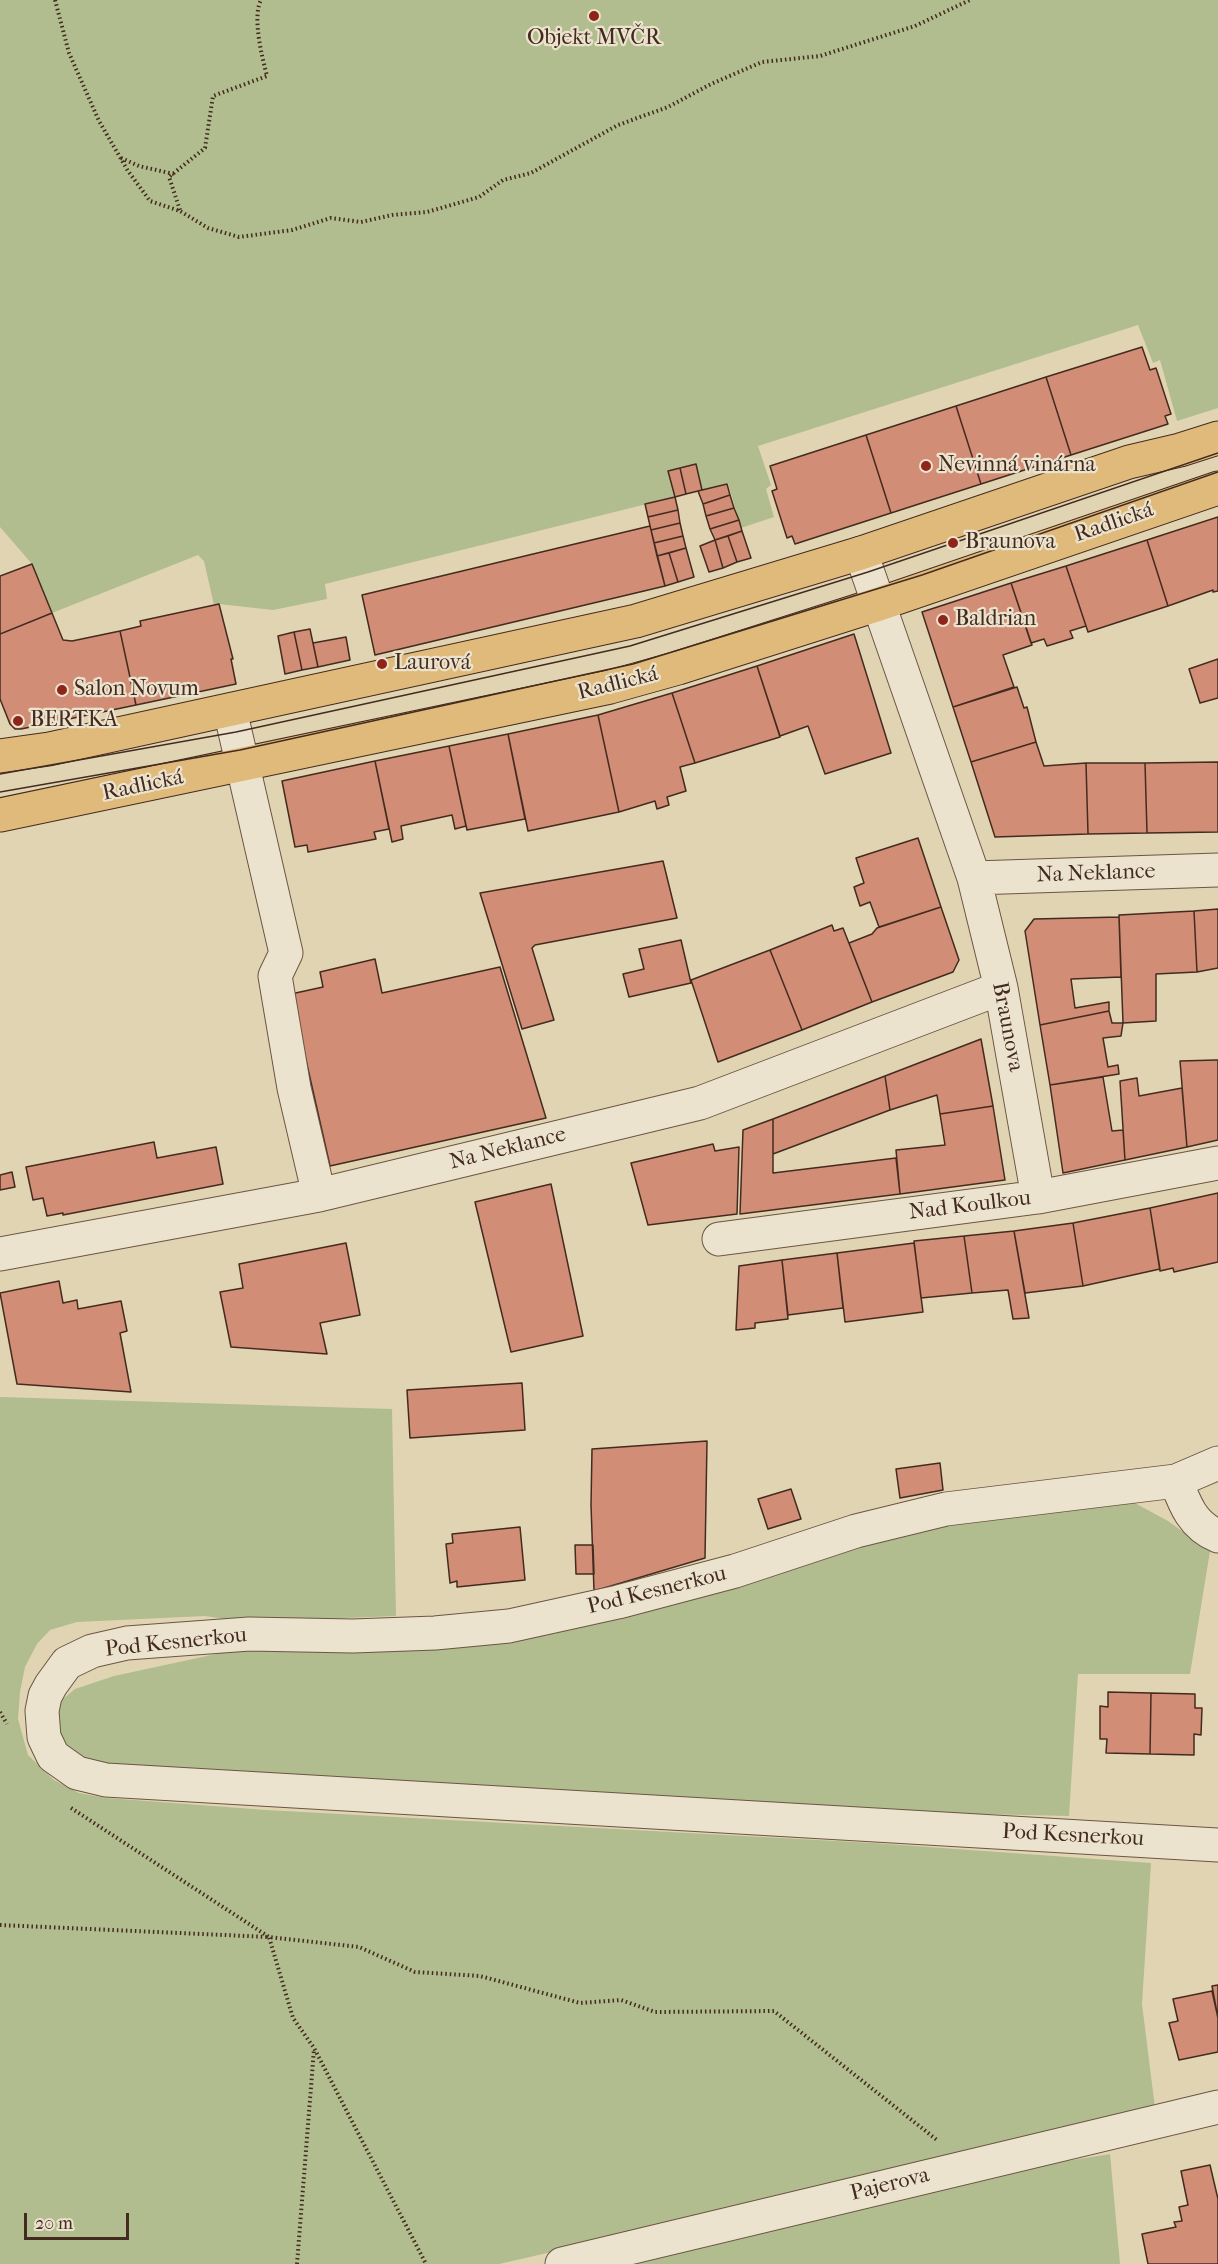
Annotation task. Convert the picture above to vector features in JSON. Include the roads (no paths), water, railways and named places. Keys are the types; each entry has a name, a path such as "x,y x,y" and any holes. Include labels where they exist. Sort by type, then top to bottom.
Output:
{"main road":[{"path":"0,756 49,749 636,621 861,552 1129,462 1218,438"},
{"name":"Radlická","path":"0,815 610,687 678,668 879,604 1218,488"}],"street":[{"name":"Braunova","path":"861,552 974,878 1001,988 1038,1197"},
{"path":"230,710 286,953 275,976 294,1088 319,1195"},
{"name":"Na Neklance","path":"974,878 1218,870"},
{"name":"Na Neklance","path":"0,1254 319,1195 699,1103 1001,988"},
{"name":"Nad Koulkou","path":"719,1239 1038,1197 1218,1163"},
{"name":"Pod Kesnerkou","path":"1218,1463 1176,1481 946,1509 856,1531 703,1580 606,1605 509,1626 435,1633 354,1636 249,1634 127,1643 92,1651 67,1663 57,1674 45,1696 42,1712 44,1737 53,1756 77,1773 106,1780 1218,1845"},
{"path":"1176,1481 1188,1511 1206,1531 1218,1536"},
{"name":"Pajerova","path":"562,2264 1218,2107"}],"tram line":[{"path":"0,774 236,732 630,646 868,572 1218,453"},
{"path":"0,792 240,750 633,664 922,575 1218,472"}],"place":[{"name":"Objekt MVČR","path":"594,16"},
{"name":"Nevinná vinárna","path":"926,466"},
{"name":"Braunova","path":"953,543"},
{"name":"Baldrian","path":"943,620"},
{"name":"Laurová","path":"382,664"},
{"name":"Salon Novum","path":"62,690"},
{"name":"BERTKA","path":"18,721"}]}
